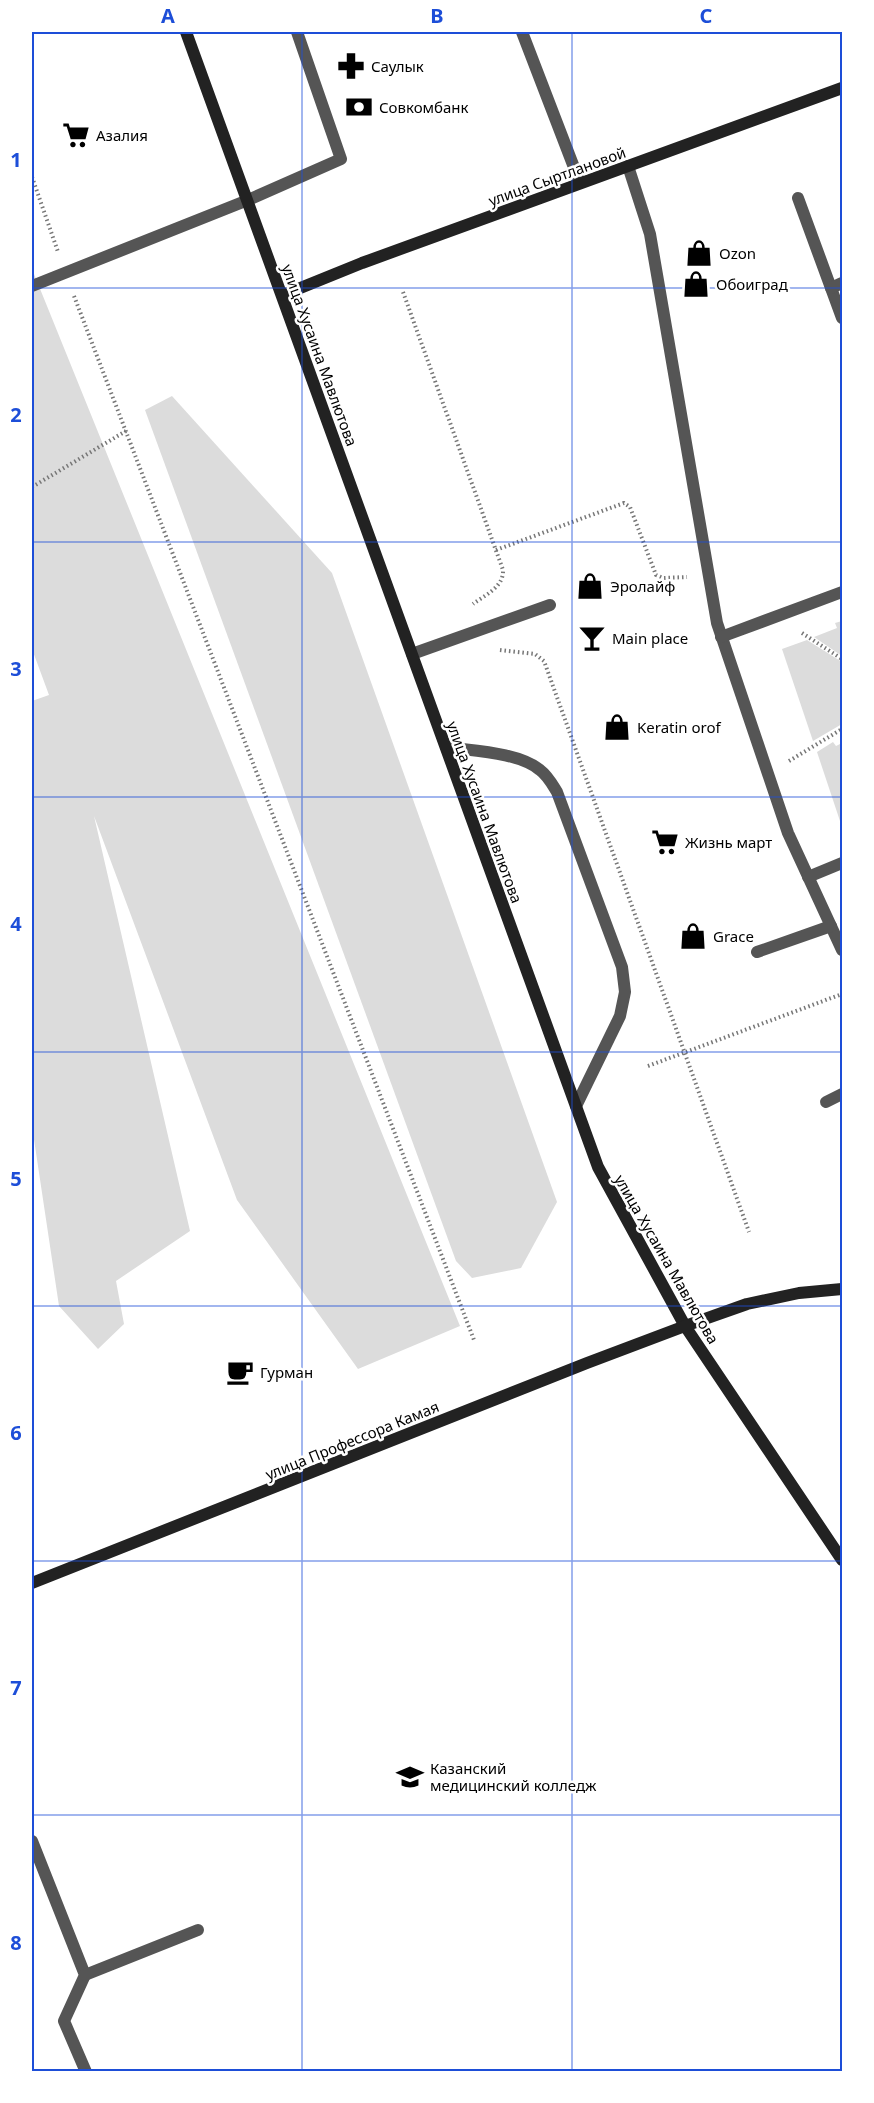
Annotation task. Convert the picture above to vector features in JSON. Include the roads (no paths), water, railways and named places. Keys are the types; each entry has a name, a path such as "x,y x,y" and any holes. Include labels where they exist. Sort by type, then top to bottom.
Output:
{"street":[{"name":"улица Хусаина Мавлютова","path":"186,32 598,1167 685,1326 843,1560"},
{"name":"улица Сыртлановой","path":"283,295 362,263 843,88"},
{"name":"улица Профессора Камая","path":"32,1583 565,1371 685,1326 747,1304 799,1293 843,1289"}],"lane":[{"path":"32,286 248,200 342,159 297,32"},
{"path":"522,32 580,183"},
{"path":"628,166 650,234 708,576 721,637 788,833 843,950"},
{"path":"798,198 837,285 843,318"},
{"path":"721,637 843,592"},
{"path":"412,654 550,605"},
{"path":"446,747 507,756 538,768 549,778 557,792 622,967 625,992 620,1016 576,1106"},
{"path":"808,877 843,863"},
{"path":"757,952 831,926"},
{"path":"826,1102 843,1094"},
{"path":"32,1841 84,1975 64,2021 86,2072"},
{"path":"84,1975 198,1930"}],"place":[{"name":"Саулык","path":"351,66"},
{"name":"Совкомбанк","path":"359,107"},
{"name":"Азалия","path":"76,135"},
{"name":"Ozon","path":"699,253"},
{"name":"Обоиград","path":"696,284"},
{"name":"Эролайф","path":"590,586"},
{"name":"Main place","path":"592,638"},
{"name":"Keratin orof","path":"617,727"},
{"name":"Жизнь март","path":"665,842"},
{"name":"Grace","path":"693,936"},
{"name":"Гурман","path":"240,1372"},
{"name":"Казанский медицинский колледж","path":"410,1777"}]}
